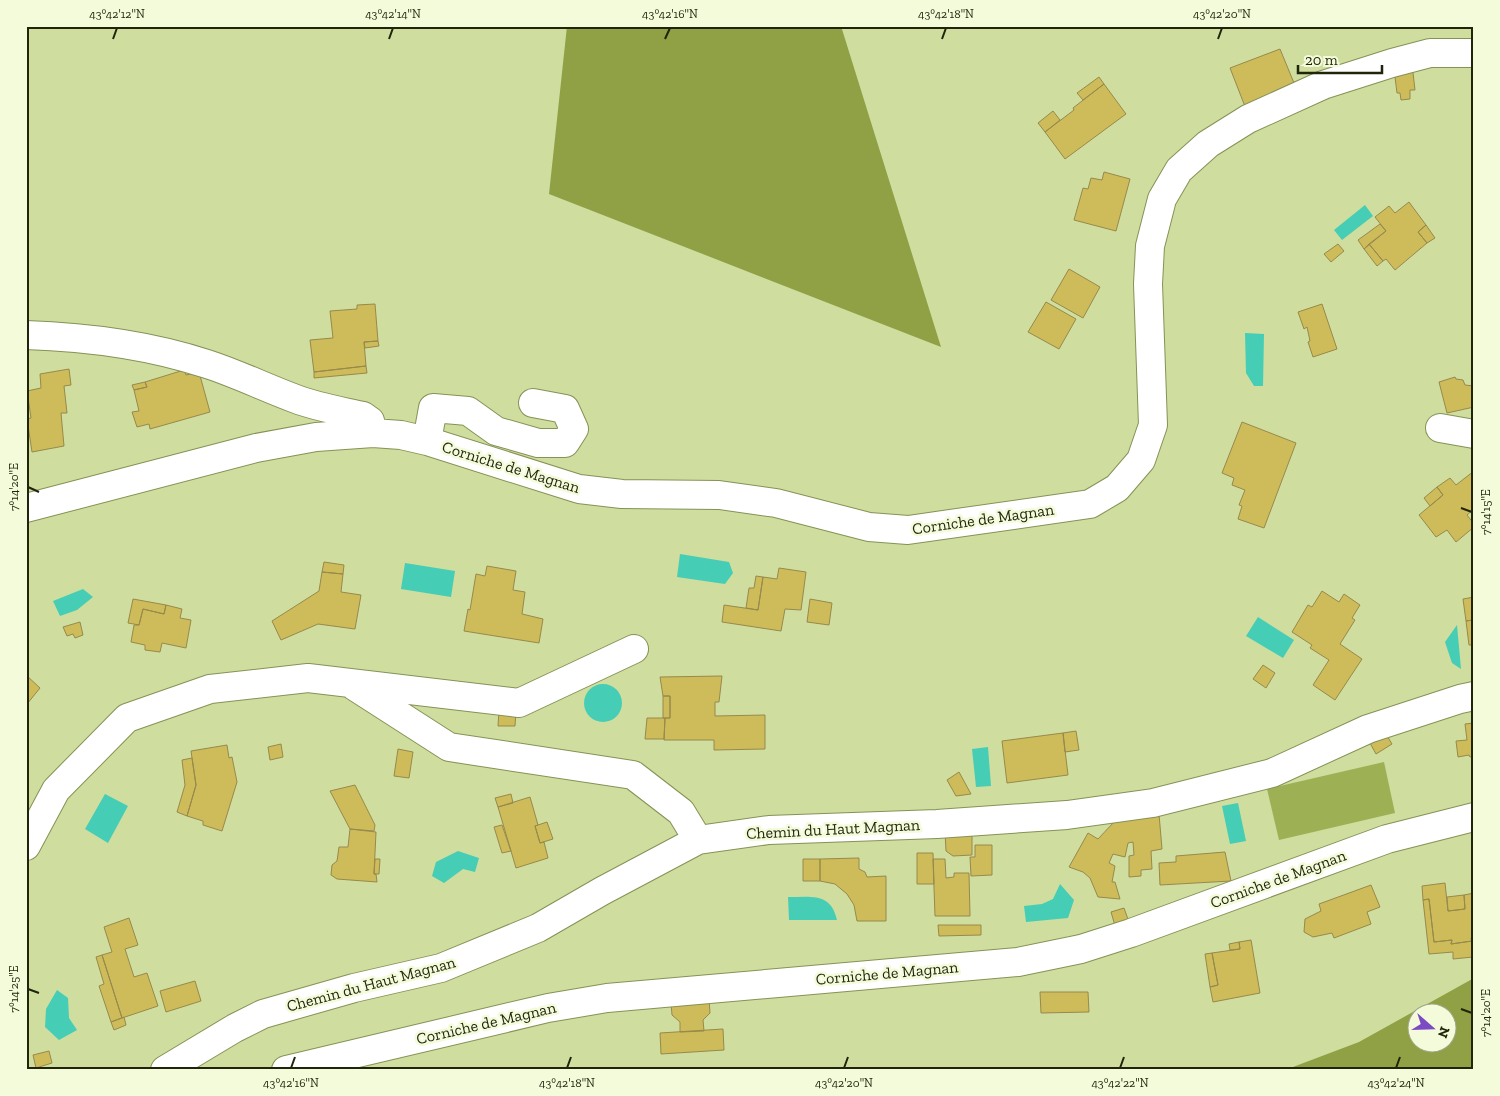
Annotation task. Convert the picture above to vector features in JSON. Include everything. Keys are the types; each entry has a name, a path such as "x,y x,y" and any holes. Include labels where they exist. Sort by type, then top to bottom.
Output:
{"street":[{"name":"Corniche de Magnan","path":"26,508 256,448 316,437 373,433 401,435 427,441 579,489 622,494 719,495 776,503 869,527 908,530 1090,504 1117,488 1141,460 1153,425 1148,284 1150,246 1162,198 1179,170 1208,144 1248,119 1323,85 1392,62 1430,53 1474,53"},
{"path":"26,336 90,339 160,350 182,356 226,370 297,400 363,416 370,422 373,433"},
{"path":"427,441 433,408 468,411 496,430 538,443 564,443 574,429 565,409 533,403"},
{"path":"1440,428 1474,434"},
{"path":"26,846 56,790 127,718 210,689 308,678 519,703 634,648"},
{"path":"349,682 449,746 633,775 681,812 698,840"},
{"name":"Chemin du Haut Magnan","path":"165,1070 235,1028 263,1014 354,988 442,968 538,928 602,891 698,840 769,830 937,824 1067,815 1153,803 1272,773 1368,729 1474,696"},
{"name":"Corniche de Magnan","path":"286,1070 548,1008 607,998 1018,962 1081,949 1140,930 1387,839 1474,816"}],"green space":[{"path":"567,26 841,26 941,347 549,194"},
{"path":"1384,762 1395,813 1279,840 1267,789"},
{"path":"1474,978 1474,1070 1285,1070 1359,1042 1408,1015 1408,1054 1458,1054 1458,1004 1427,1004"}],"water":[{"path":"1365,205 1373,216 1342,240 1334,230"},
{"path":"1245,333 1264,334 1263,386 1254,386 1246,373"},
{"path":"680,554 729,562 733,573 725,584 677,577"},
{"path":"405,563 455,571 451,597 401,589"},
{"path":"83,589 93,597 77,610 60,616 53,601"},
{"path":"1258,617 1294,640 1283,658 1246,636"},
{"path":"1457,625 1461,669 1452,663 1445,642"},
{"path":"603,684 617,689 622,703 617,717 603,722 589,717 584,703 589,689"},
{"path":"988,747 991,786 976,787 972,749"},
{"path":"105,794 128,806 108,843 85,829"},
{"path":"1238,803 1246,841 1230,844 1222,806"},
{"path":"458,851 479,858 475,872 463,869 444,883 432,876 436,862"},
{"path":"1060,884 1074,900 1068,918 1026,922 1024,906 1042,904 1053,899"},
{"path":"788,897 812,897 825,900 834,911 837,920 789,920"},
{"path":"57,990 68,998 69,1018 77,1030 59,1040 45,1027 46,1009"}],"building":[{"path":"1280,49 1294,83 1246,109 1230,68"},
{"path":"1412,64 1415,90 1410,90 1410,99 1401,100 1400,93 1397,93 1394,69"},
{"path":"1099,77 1104,84 1083,100 1077,93"},
{"path":"1104,84 1126,114 1065,159 1045,132"},
{"path":"1053,111 1060,120 1045,132 1038,123"},
{"path":"1104,172 1130,179 1116,231 1074,220 1083,188 1088,189 1091,178 1102,180"},
{"path":"1409,202 1426,225 1418,232 1427,243 1395,270 1386,259 1383,261 1369,244 1386,231 1375,217 1389,206 1395,213"},
{"path":"1380,224 1386,231 1364,249 1358,240"},
{"path":"1426,225 1435,238 1427,243 1418,232"},
{"path":"1338,244 1344,251 1331,262 1324,254"},
{"path":"1369,244 1383,261 1377,266 1364,249"},
{"path":"1069,269 1100,287 1083,318 1051,300"},
{"path":"1046,302 1076,319 1059,349 1028,332"},
{"path":"375,304 378,341 364,342 366,366 314,372 310,340 333,338 330,311 357,309 357,305"},
{"path":"1322,304 1337,349 1313,357 1308,342 1310,341 1307,327 1304,329 1298,312"},
{"path":"378,341 379,346 365,348 364,342"},
{"path":"366,366 367,373 314,378 314,372"},
{"path":"69,369 71,385 64,386 67,413 61,413 64,446 32,452 27,419 31,418 27,391 41,388 40,374"},
{"path":"184,370 186,375 199,372 210,412 150,429 149,424 137,427 132,412 139,411 134,390 147,387 145,382"},
{"path":"1455,377 1456,379 1463,380 1465,385 1474,386 1474,407 1447,413 1439,382"},
{"path":"145,382 147,387 134,390 132,385"},
{"path":"1242,422 1296,443 1264,528 1238,519 1242,506 1239,505 1245,490 1232,485 1234,478 1222,473"},
{"path":"1474,471 1474,509 1467,515 1474,524 1474,527 1456,542 1447,530 1436,537 1419,515 1443,495 1437,487 1450,478 1456,485"},
{"path":"1437,487 1443,495 1430,506 1424,498"},
{"path":"324,562 344,565 343,574 322,572"},
{"path":"487,566 516,571 513,590 525,592 522,614 543,619 539,643 464,631 468,609 470,610 476,574 485,576"},
{"path":"779,568 806,572 801,610 785,609 781,631 722,622 724,605 758,610 763,577 777,579"},
{"path":"322,572 343,574 341,592 361,595 355,629 318,624 281,640 272,621 319,591"},
{"path":"756,576 763,577 758,610 746,608 749,588 754,588"},
{"path":"1322,591 1339,602 1344,594 1360,605 1352,618 1355,620 1340,644 1362,659 1335,700 1313,685 1329,660 1310,648 1312,645 1292,632 1308,605 1312,607"},
{"path":"1474,597 1474,629 1473,620 1466,621 1463,599"},
{"path":"133,599 166,605 164,614 143,609 139,625 128,623"},
{"path":"810,599 832,603 829,625 807,622"},
{"path":"166,605 182,609 180,618 191,620 186,648 162,643 160,652 145,650 145,645 131,642 134,625 139,625 143,609 164,614"},
{"path":"1473,620 1474,645 1469,645 1466,621"},
{"path":"80,622 83,635 75,638 73,634 67,636 63,627"},
{"path":"1263,665 1275,673 1266,688 1253,679"},
{"path":"26,675 40,688 27,704 26,703"},
{"path":"722,676 719,702 715,702 715,716 765,715 765,749 714,750 714,740 664,740 665,718 670,718 670,696 663,696 660,677"},
{"path":"663,696 670,696 670,718 663,718"},
{"path":"499,710 516,710 515,726 498,726"},
{"path":"647,718 665,718 664,739 645,739"},
{"path":"1474,723 1474,756 1458,757 1456,741 1467,740 1465,724"},
{"path":"1076,731 1079,750 1065,752 1063,733"},
{"path":"1063,733 1068,775 1007,783 1002,741"},
{"path":"1386,734 1392,744 1376,754 1370,743"},
{"path":"281,744 283,757 270,760 268,747"},
{"path":"227,745 229,758 232,757 237,782 222,831 203,825 203,821 187,816 196,785 191,751"},
{"path":"398,749 413,752 409,778 394,776"},
{"path":"192,758 196,785 187,816 177,812 185,785 182,760"},
{"path":"959,772 971,794 956,796 947,780"},
{"path":"355,785 375,825 374,831 350,829 330,791"},
{"path":"511,794 513,803 498,807 495,798"},
{"path":"530,797 538,825 535,826 540,843 544,842 548,858 516,868 498,807"},
{"path":"1159,814 1162,849 1151,851 1152,869 1141,870 1141,876 1129,877 1129,856 1134,855 1133,842 1128,843 1125,857 1113,854 1109,863 1115,866 1112,882 1115,882 1120,899 1098,897 1090,878 1083,872 1069,867 1088,833 1098,839 1114,822"},
{"path":"547,822 553,839 540,843 535,826"},
{"path":"502,825 511,851 502,853 494,827"},
{"path":"350,829 376,832 374,874 376,874 377,882 337,879 331,875 332,865 337,861 339,847 348,847"},
{"path":"972,831 972,855 953,856 946,851 945,832"},
{"path":"975,845 992,845 992,875 971,876 970,857 975,857"},
{"path":"1225,852 1231,881 1160,885 1159,863 1176,862 1176,856"},
{"path":"917,853 933,853 934,884 917,884"},
{"path":"859,858 859,869 865,872 867,877 886,876 886,921 857,921 854,905 847,894 835,884 820,881 820,859"},
{"path":"375,859 380,859 379,874 374,874"},
{"path":"803,859 820,859 820,881 803,881"},
{"path":"933,859 945,859 946,878 954,877 954,873 969,873 970,916 935,916"},
{"path":"1445,883 1448,911 1465,909 1464,895 1474,893 1474,938 1471,938 1472,941 1451,944 1452,940 1434,942 1429,899 1423,900 1422,886"},
{"path":"1371,885 1380,907 1367,912 1371,924 1334,938 1332,933 1313,937 1304,932 1305,919 1321,911 1319,904"},
{"path":"1464,895 1465,909 1448,911 1447,897"},
{"path":"1429,899 1434,942 1452,940 1451,944 1472,941 1471,938 1474,938 1473,957 1453,959 1453,952 1429,954 1423,900"},
{"path":"1124,908 1130,925 1116,929 1111,912"},
{"path":"129,918 138,945 125,949 134,977 147,973 158,1006 122,1018 102,955 112,952 104,927"},
{"path":"938,925 981,925 981,935 939,936"},
{"path":"1251,940 1260,993 1213,1002 1210,987 1218,985 1212,953 1240,949 1239,942"},
{"path":"1239,942 1240,949 1230,950 1229,944"},
{"path":"1212,953 1218,985 1210,987 1205,954"},
{"path":"102,955 122,1018 111,1022 99,986 104,984 96,957"},
{"path":"195,981 201,1001 166,1012 160,991"},
{"path":"1040,992 1088,992 1089,1012 1041,1013"},
{"path":"709,999 710,1013 703,1020 704,1031 680,1032 680,1022 672,1015 671,1003"},
{"path":"124,1017 126,1025 114,1030 111,1022"},
{"path":"723,1029 724,1050 661,1054 660,1033"},
{"path":"49,1051 52,1063 36,1068 33,1055"}]}
